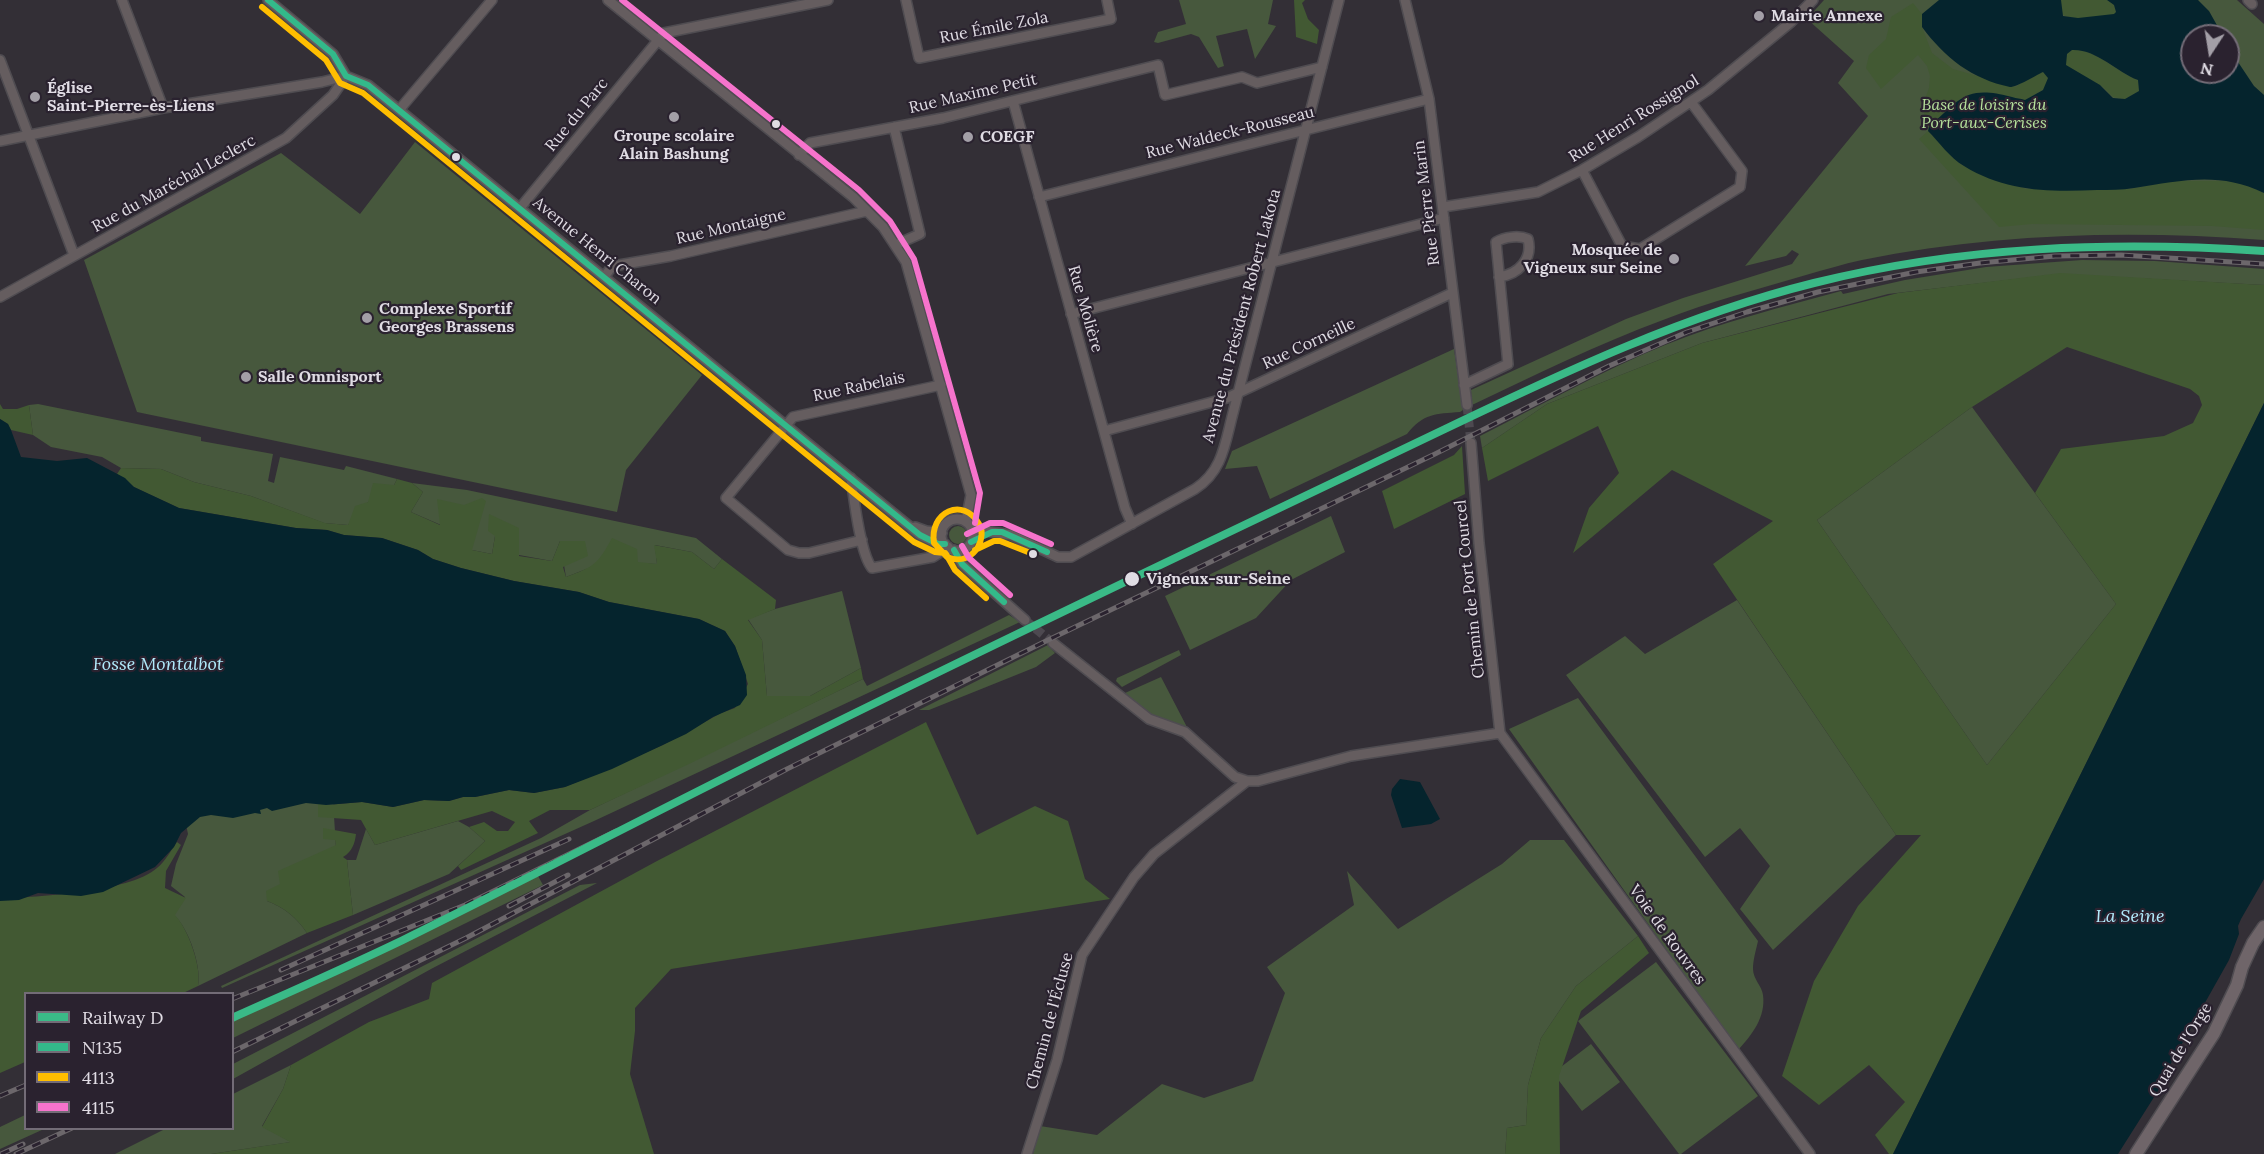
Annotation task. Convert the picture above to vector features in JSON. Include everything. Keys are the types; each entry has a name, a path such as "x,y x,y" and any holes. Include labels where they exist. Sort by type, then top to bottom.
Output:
{"main road":[{"name":"Quai de l'Orge","path":"2136,1154 2214,1032 2253,943 2264,927"}],"street":[{"path":"122,0 163,108"},
{"path":"399,110 492,0"},
{"path":"608,0 853,197 883,227 896,245 906,262 970,495 971,542"},
{"path":"765,0 768,12"},
{"path":"658,40 664,33 828,0"},
{"name":"Rue Émile Zola","path":"906,0 919,58 1111,19 1107,0"},
{"name":"Avenue du Président Robert Lakota","path":"992,532 1011,535 1058,557 1068,558 1195,489 1210,478 1220,461 1339,0"},
{"name":"Rue Pierre Marin","path":"1405,0 1429,99 1467,405"},
{"name":"Rue Henri Rossignol","path":"1443,207 1538,192 1582,170 1638,137 1708,90 1791,22 1812,0"},
{"path":"0,141 163,108 346,76 333,54 271,1"},
{"name":"Rue du Parc","path":"520,208 658,40"},
{"path":"0,60 74,255"},
{"name":"Rue Maxime Petit","path":"799,155 810,143 943,118 1158,65 1165,95 1242,77 1257,82 1322,67"},
{"name":"Avenue Henri Charon","path":"346,76 368,85 924,538 949,547"},
{"name":"Rue du Maréchal Leclerc","path":"0,297 286,138 333,95 346,76"},
{"name":"Rue Waldeck-Rousseau","path":"1039,197 1429,99"},
{"name":"Rue Molière","path":"1013,101 1125,508 1132,524"},
{"path":"1582,170 1622,246 1640,249 1740,187 1742,171 1691,102"},
{"path":"894,126 920,234 896,245"},
{"name":"Rue Montaigne","path":"605,276 610,269 619,265 867,211"},
{"path":"1071,314 1444,218"},
{"path":"1464,385 1508,364 1499,277 1496,242 1501,238 1528,238 1530,245 1526,262 1513,273 1499,277"},
{"name":"Rue Corneille","path":"1104,430 1238,394 1452,293"},
{"name":"Rue Rabelais","path":"786,424 800,414 941,385"},
{"path":"786,424 726,498 788,550 799,553 862,540"},
{"name":"Chemin de Port Courcel","path":"1472,443 1479,543 1500,733"},
{"path":"851,477 862,540 868,563 872,568 933,557 949,547 964,549 971,542 992,532"},
{"path":"992,532 957,519 948,521 942,533 962,564 1025,620"},
{"name":"Avenue Henri Charon","path":"910,525 926,531 942,533"},
{"path":"1053,643 1149,719 1185,732 1235,777 1247,781 1258,781 1362,754 1500,733"},
{"name":"Voie de Rouvres","path":"1500,733 1810,1154"},
{"name":"Chemin de l'Écluse","path":"1027,1154 1057,1060 1082,955 1134,877 1154,854 1247,781"}],"green space":[{"path":"1179,0 1273,0 1268,24 1276,26 1255,59 1247,29 1216,36 1224,66 1218,68 1199,37 1191,34 1158,43 1154,42 1158,32 1186,24"},
{"path":"1294,0 1305,0 1302,3 1308,19 1319,30 1317,44 1296,37"},
{"name":"Base de loisirs du Port-aux-Cerises","path":"1824,0 2237,0 2264,24 2264,240 2163,235 2062,236 1962,244 1862,260 1680,313 1543,371 1472,405 1471,390 1626,319 1683,298 1792,264 1799,254 1792,250 1786,256 1745,266 1868,116 1838,83 1854,61 1807,19"},
{"path":"2061,0 2107,0 2114,5 2116,13 2096,18 2072,18 2061,13"},
{"path":"1913,3 1922,14 1922,27 1932,53 1953,69 2016,87 2029,77 2043,72 2048,77 2046,88 2025,100 1984,92 1965,96 1929,127 1922,107 1929,88 1930,76 1927,66 1918,55 1881,89 1866,68 1869,55 1886,39 1891,17"},
{"path":"2072,50 2090,53 2138,80 2139,91 2125,99 2113,97 2103,87 2065,65 2067,54"},
{"path":"1928,131 1960,164 1993,179 2026,189 2131,189 2172,181 2240,182 2264,193 2264,230 2212,226 2032,224 1999,227 1919,139"},
{"name":"Complexe Sportif Georges Brassens","path":"415,142 702,375 626,470 617,512 137,412 84,260 281,153 360,214"},
{"path":"2082,260 2155,261 2264,269 2264,285 2059,274 1888,294 1702,343 1547,404 1482,448 1480,436 1572,389 1665,345 1730,322 1841,291 1843,294 1905,280 1986,267"},
{"path":"2060,273 2264,285 2264,403 1893,1154 1889,1154 1875,1135 1905,1102 1869,1065 1819,1105 1782,1076 1814,981 1858,906 1921,835 1896,835 1713,564 1773,521 1672,470 1573,553 1589,508 1619,473 1598,426 1488,481 1482,448 1547,404 1702,343 1898,293","holes":["2067,347 2190,389 2199,396 2202,405 2193,423 2164,436 2061,449 2035,493 2116,604 1987,765 1817,520 1972,407"]},
{"path":"1454,349 1463,410 1460,412 1437,414 1425,418 1407,434 1270,499 1257,466 1225,469 1232,451"},
{"path":"0,404 3,409 17,409 29,405 33,435 11,430 8,424 0,419"},
{"path":"38,404 201,437 201,441 273,454 268,481 274,483 280,457 344,470 346,466 397,479 394,485 368,502 348,525 324,523 251,496 194,482 161,469 121,468 102,457 51,447 33,435 29,405"},
{"path":"1972,407 2116,604 1987,765 1817,520"},
{"path":"1462,446 1465,494 1394,529 1382,491 1454,455"},
{"path":"121,468 161,469 194,482 251,496 325,523 348,525 355,506 368,502 373,483 394,485 397,479 412,483 423,492 411,512 440,525 437,499 464,505 482,498 486,501 472,550 492,554 495,536 488,531 489,514 519,528 519,556 552,561 560,541 585,541 588,556 563,567 566,577 594,564 612,538 637,549 638,562 657,564 654,545 692,552 714,569 722,559 776,600 775,609 748,620 762,640 767,696 810,696 861,668 863,679 590,810 550,810 529,821 538,833 461,870 458,866 485,841 469,827 484,822 497,831 508,831 515,822 492,811 375,845 361,820 318,817 318,803 326,805 362,802 393,807 424,800 449,801 509,790 534,793 565,787 663,745 721,713 735,708 748,684 735,646 725,631 699,619 609,602 579,592 514,581 461,568 382,538 296,528 179,508 134,487 117,474"},
{"path":"412,483 467,490 696,538 722,559 714,569 692,552 655,545 657,564 599,562 566,577 560,541 552,561 519,555 495,536 492,554 472,550 441,525 411,512 423,492"},
{"path":"1331,516 1345,552 1291,580 1256,618 1190,650 1165,596"},
{"path":"958,526 964,529 967,535 964,541 958,544 952,541 949,535 952,529"},
{"path":"842,591 861,668 810,696 767,696 762,640 748,619 775,609"},
{"path":"1737,600 1896,835 1773,950 1740,909 1770,866 1740,828 1705,857 1566,675 1625,636 1645,654"},
{"path":"1009,615 1020,622 594,821 222,988 221,986 541,838 590,810 863,679 867,686"},
{"path":"1048,645 1055,653 1036,667 929,710 919,710"},
{"path":"1179,650 1181,655 1122,687 1116,681 1117,678"},
{"path":"1161,677 1188,729 1152,716 1125,693"},
{"path":"1578,698 1758,941 1753,969 1762,992 1762,1011 1753,1032 1738,1050 1509,729"},
{"path":"926,722 977,835 1035,806 1068,821 1085,879 1110,899 671,969 635,1008 630,1074 654,1154 211,1154 290,1142 262,1127 283,1089 291,1065 369,1022 429,999 432,983 657,861"},
{"path":"333,800 336,848 281,884 267,901 290,914 307,933 198,986 198,969 193,949 185,929 174,915 185,897 171,886 176,864 188,834 182,806"},
{"path":"458,821 485,841 449,874 353,915 347,860 356,860 366,829 375,845"},
{"path":"323,828 356,834 353,847 343,857 347,860 353,915 307,933 290,914 267,901 266,891 280,884 278,871 336,845 335,840 323,839"},
{"path":"1530,840 1564,840 1638,936 1576,986 1541,1038 1528,1085 1526,1125 1507,1128 1505,1154 1033,1154 1040,1126 1097,1135 1162,1084 1204,1098 1253,1081 1285,993 1267,967 1354,905 1347,871 1398,929 1502,864"},
{"path":"177,842 181,845 166,871 165,888 186,898 175,915 185,929 193,949 198,969 198,986 185,992 24,992 24,1062 0,1073 0,899 82,892 126,883 157,868"},
{"path":"538,876 543,885 234,1038 234,1018"},
{"path":"597,883 431,969 234,1078 234,1063 580,885"},
{"path":"1638,936 1649,953 1581,1011 1559,1076 1560,1154 1505,1154 1507,1128 1526,1125 1528,1085 1541,1038 1576,986"},
{"path":"1656,962 1758,1096 1681,1154 1578,1021"},
{"path":"1591,1044 1620,1082 1582,1111 1553,1073"},
{"path":"291,1065 283,1089 262,1126 291,1142 211,1154 115,1154 163,1130 234,1130 234,1094"},
{"path":"24,1115 24,1130 42,1130 0,1149 0,1127"}],"water":[{"path":"1939,0 2061,0 2063,16 2078,18 2114,14 2116,12 2114,5 2107,0 2198,0 2209,11 2216,24 2180,24 2180,84 2240,84 2240,65 2254,86 2264,95 2264,193 2247,186 2215,180 2184,181 2120,190 2045,190 2012,186 1980,175 1954,159 1928,131 1929,127 1965,97 1984,93 2025,100 2043,90 2048,78 2043,72 2013,87 1983,79 1960,66 1922,27 1922,14","holes":["2072,50 2090,53 2138,80 2139,91 2125,99 2113,98 2100,85 2066,65 2067,54"]},
{"name":"La Seine","path":"2264,403 2264,879 2241,919 2238,926 2239,934 2229,960 2170,1065 2167,1075 2162,1079 2163,1083 2118,1154 1893,1154"},
{"name":"Fosse Montalbot","path":"0,419 8,424 21,457 57,461 87,458 125,478 134,487 179,508 296,528 382,538 461,568 514,581 579,592 609,602 699,619 725,631 735,646 746,675 747,695 740,705 713,717 686,734 612,769 565,787 534,793 509,790 449,801 424,800 393,807 362,802 326,805 306,803 272,811 267,808 260,810 261,814 255,813 233,818 211,815 200,817 181,833 174,847 155,867 103,892 81,896 38,893 19,900 0,901"},
{"path":"1400,779 1420,782 1440,819 1431,824 1402,828 1391,795 1392,789"}],"tunnel":[{"path":"1467,405 1471,443"},
{"path":"1025,620 1053,643"}],"railway":[{"path":"234,1051 466,938 787,769 1046,641 1435,454 1609,366 1687,332 1818,292 1916,272 1980,263 2055,256 2121,255 2264,264"},
{"path":"234,998 465,905 616,831"},
{"path":"281,970 569,839"},
{"path":"509,906 568,875"},
{"path":"0,1096 24,1086"},
{"path":"16,1154 68,1130"},
{"path":"1,1154 23,1144"}],"rail line":[{"name":"D","path":"234,1017 403,940 830,725 1196,548 1580,366 1672,328 1766,296 1814,283 1926,261 2038,249 2094,247 2264,251"}],"transit line":[{"name":"N135","path":"268,0 333,54 346,76 368,85 920,535 938,544 945,544"},
{"name":"4115","path":"622,0 859,190 890,221 914,259 980,493 975,523"},
{"name":"4113","path":"262,7 326,60 340,83 363,93 914,542 935,552 945,553"},
{"name":"4113","path":"979,524 965,511 949,511 937,523 934,543 947,557 955,559 968,557 978,548 982,534 981,527"},
{"name":"4115","path":"967,534 990,523 1003,523 1051,544"},
{"name":"N135","path":"971,542 992,532 1002,532 1047,552"},
{"name":"4113","path":"975,550 994,541 1000,541 1033,554"},
{"name":"4115","path":"962,546 969,558 1010,595"},
{"name":"N135","path":"954,550 962,564 1004,602"},
{"name":"4113","path":"946,554 955,570 986,598"}],"place":[{"name":"Mairie Annexe","path":"1759,16"},
{"name":"Église Saint-Pierre-ès-Liens","path":"35,97"},
{"name":"Groupe scolaire Alain Bashung","path":"674,117"},
{"name":"COEGF","path":"968,137"},
{"name":"Mosquée de Vigneux sur Seine","path":"1674,259"},
{"name":"Complexe Sportif Georges Brassens","path":"367,318"},
{"name":"Salle Omnisport","path":"246,377"},
{"name":"Vigneux-sur-Seine","path":"1132,579"}]}
